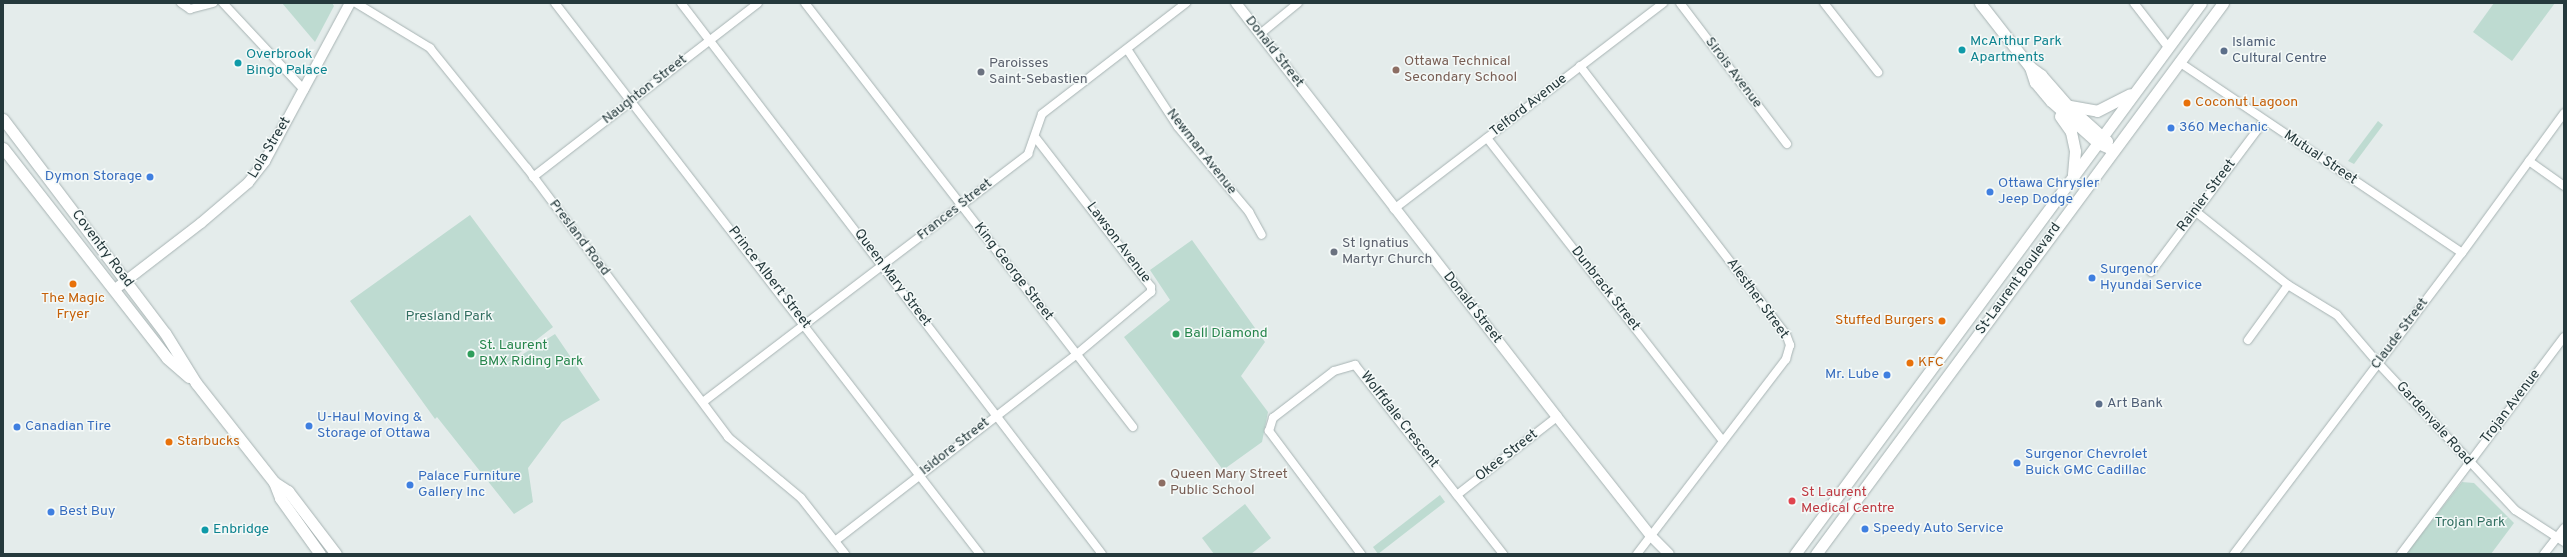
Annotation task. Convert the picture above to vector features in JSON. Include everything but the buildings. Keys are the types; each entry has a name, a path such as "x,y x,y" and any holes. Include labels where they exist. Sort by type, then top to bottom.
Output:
{"main road":[{"path":"1980,3 2030,67 2041,75 2100,140"},
{"name":"St-Laurent Boulevard","path":"1795,554 2201,3"},
{"name":"St-Laurent Boulevard","path":"1816,554 2223,3"},
{"path":"2030,67 2036,82 2050,101 2072,138 2075,151 2073,175"},
{"path":"2067,105 2097,111 2116,103 2135,91"},
{"path":"2050,101 2114,150"},
{"name":"Coventry Road","path":"3,119 165,333 196,383 274,482 280,498 320,554"},
{"name":"Coventry Road","path":"3,148 167,358 196,383"},
{"path":"26,178 41,170"},
{"name":"Coventry Road","path":"274,482 285,488 336,554"}],"street":[{"path":"181,3 190,9 213,3"},
{"path":"223,3 304,90"},
{"name":"Lola Street","path":"114,290 201,223 248,183 265,161 350,3"},
{"name":"Presland Road","path":"356,3 430,48 533,177 736,446 789,487 816,514 845,554"},
{"name":"Prince Albert Street","path":"555,3 805,324 980,554"},
{"name":"Queen Mary Street","path":"681,3 883,265 1102,554"},
{"name":"Naughton Street","path":"533,177 758,3"},
{"name":"King George Street","path":"805,3 1133,427"},
{"name":"Frances Street","path":"703,402 1028,154 1036,138 1036,126 1042,114 1186,3"},
{"name":"Donald Street","path":"1236,3 1394,209 1557,417 1651,536 1669,554"},
{"path":"1260,34 1298,3"},
{"name":"Telford Avenue","path":"1394,209 1663,3"},
{"name":"Sirois Avenue","path":"1680,3 1787,144"},
{"path":"1824,3 1878,72"},
{"path":"2134,3 2168,47"},
{"name":"Newman Avenue","path":"1127,49 1178,127 1249,212 1262,235"},
{"name":"Mutual Street","path":"2179,62 2264,121 2462,253"},
{"name":"Alesther Street","path":"1580,66 1786,334 1790,345 1786,359 1722,440 1637,554"},
{"name":"Claude Street","path":"2234,554 2462,253 2564,113"},
{"name":"Rainier Street","path":"2151,272 2195,211 2264,121"},
{"name":"Lawson Avenue","path":"1036,138 1152,287 1151,292 1077,354"},
{"name":"Dunbrack Street","path":"1488,138 1722,440"},
{"path":"2529,160 2564,186"},
{"name":"Gardenvale Road","path":"2195,211 2288,285 2337,315 2469,464 2515,510 2564,542"},
{"path":"2248,340 2288,285"},
{"name":"Trojan Avenue","path":"2401,554 2564,337"},
{"name":"Isidore Street","path":"835,541 996,414 1077,354"},
{"name":"Wolffdale Crescent","path":"1362,554 1269,431 1273,418 1334,371 1355,365 1363,373 1503,554"},
{"name":"Okee Street","path":"1456,495 1557,417"},
{"path":"2544,554 2564,528"},
{"name":"Donald Street","path":"1651,536 1661,554"}],"green space":[{"path":"282,3 332,3 334,6 315,42"},
{"path":"2494,3 2555,3 2512,61 2473,32"},
{"path":"2378,121 2383,125 2354,164 2348,161"},
{"name":"Presland Park","path":"470,215 553,327 499,369 555,334 600,400 562,422 528,468 533,502 514,514 437,417 435,419 350,301"},
{"path":"1192,240 1265,342 1241,376 1268,412 1262,442 1223,470 1124,337 1170,300 1150,270"},
{"name":"Trojan Park","path":"2462,482 2474,483 2514,523 2491,554 2406,554"},
{"path":"1440,495 1445,502 1378,554 1373,547"},
{"path":"1245,504 1271,538 1251,554 1214,554 1202,538"}],"place":[{"name":"McArthur Park Apartments","path":"1962,50"},
{"name":"Islamic Cultural Centre","path":"2224,51"},
{"name":"Overbrook Bingo Palace","path":"238,63"},
{"name":"Ottawa Technical Secondary School","path":"1396,70"},
{"name":"Paroisses Saint-Sebastien","path":"981,72"},
{"name":"Coconut Lagoon","path":"2187,103"},
{"name":"360 Mechanic","path":"2171,128"},
{"name":"Dymon Storage","path":"150,177"},
{"name":"Ottawa Chrysler Jeep Dodge","path":"1990,192"},
{"name":"St Ignatius Martyr Church","path":"1334,252"},
{"name":"Surgenor Hyundai Service","path":"2092,278"},
{"name":"The Magic Fryer","path":"73,284"},
{"name":"Stuffed Burgers","path":"1942,321"},
{"name":"Ball Diamond","path":"1176,334"},
{"name":"St. Laurent BMX Riding Park","path":"471,354"},
{"name":"KFC","path":"1910,363"},
{"name":"Mr. Lube","path":"1887,375"},
{"name":"Art Bank","path":"2099,404"},
{"name":"U-Haul Moving & Storage of Ottawa","path":"309,426"},
{"name":"Canadian Tire","path":"17,427"},
{"name":"Starbucks","path":"169,442"},
{"name":"Surgenor Chevrolet Buick GMC Cadillac","path":"2017,463"},
{"name":"Queen Mary Street Public School","path":"1162,483"},
{"name":"Palace Furniture Gallery Inc","path":"410,485"},
{"name":"St Laurent Medical Centre","path":"1792,501"},
{"name":"Best Buy","path":"51,512"},
{"name":"Speedy Auto Service","path":"1865,529"},
{"name":"Enbridge","path":"205,530"}]}
